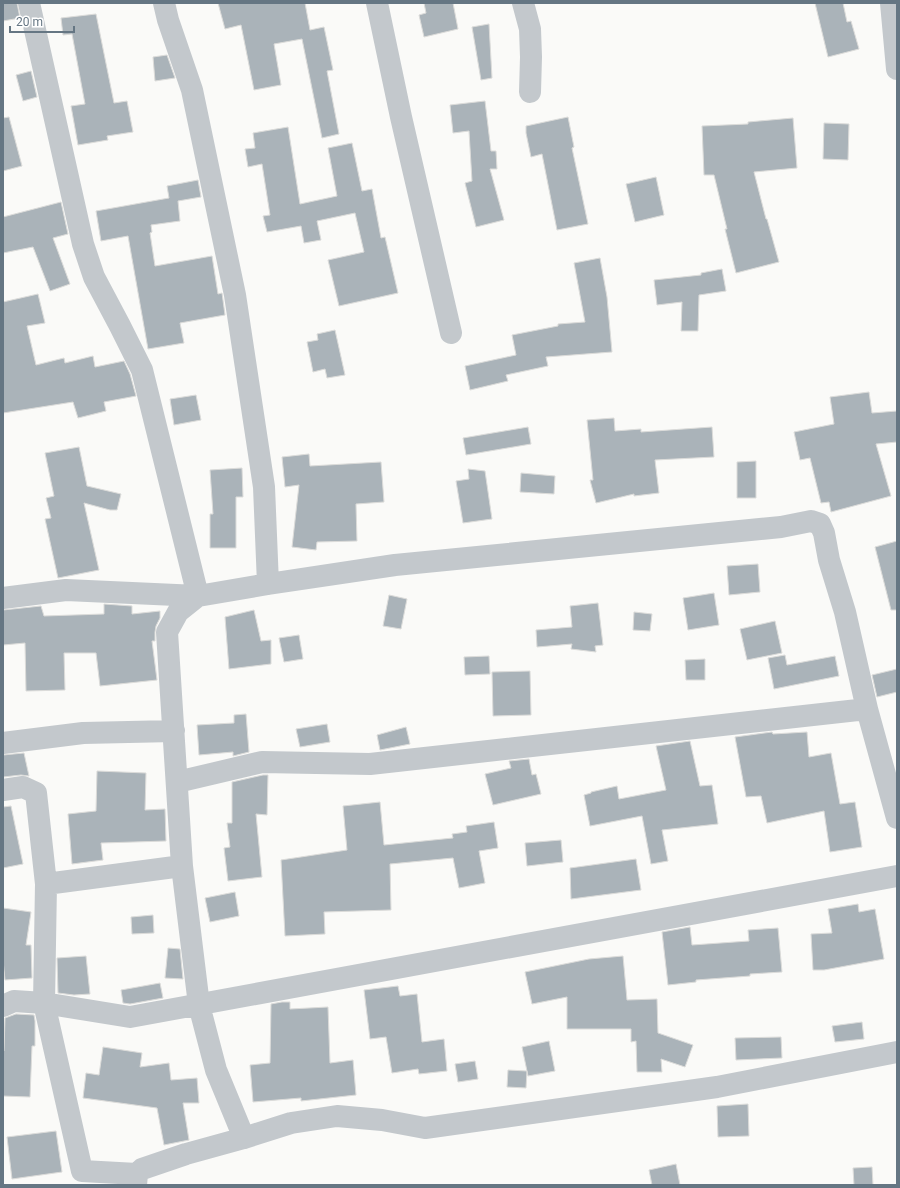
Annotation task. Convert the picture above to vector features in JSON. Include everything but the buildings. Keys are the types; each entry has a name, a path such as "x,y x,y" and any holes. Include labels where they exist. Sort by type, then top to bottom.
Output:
{"street":[{"path":"29,3 83,244 94,277 142,370 198,596"},
{"path":"164,3 168,20 192,90 235,295 264,487 268,584"},
{"path":"377,3 401,117 451,333"},
{"path":"523,3 530,29 530,92"},
{"path":"891,3 897,69"},
{"path":"3,598 66,590 198,596 396,565 781,527 811,521 820,524 824,533 829,560 844,612 867,709 897,818"},
{"path":"198,596 178,612 167,632 182,866 198,1005 216,1070 244,1138"},
{"path":"177,782 262,762 370,764 867,709"},
{"path":"3,743 83,734 174,731"},
{"path":"3,790 24,787 36,793 46,884 44,1004 82,1171 137,1180 142,1169 186,1154 291,1123 337,1116 382,1120 425,1128 718,1087 897,1052"},
{"path":"46,884 182,866"},
{"path":"3,1006 14,1001 130,1017 897,876"}]}
